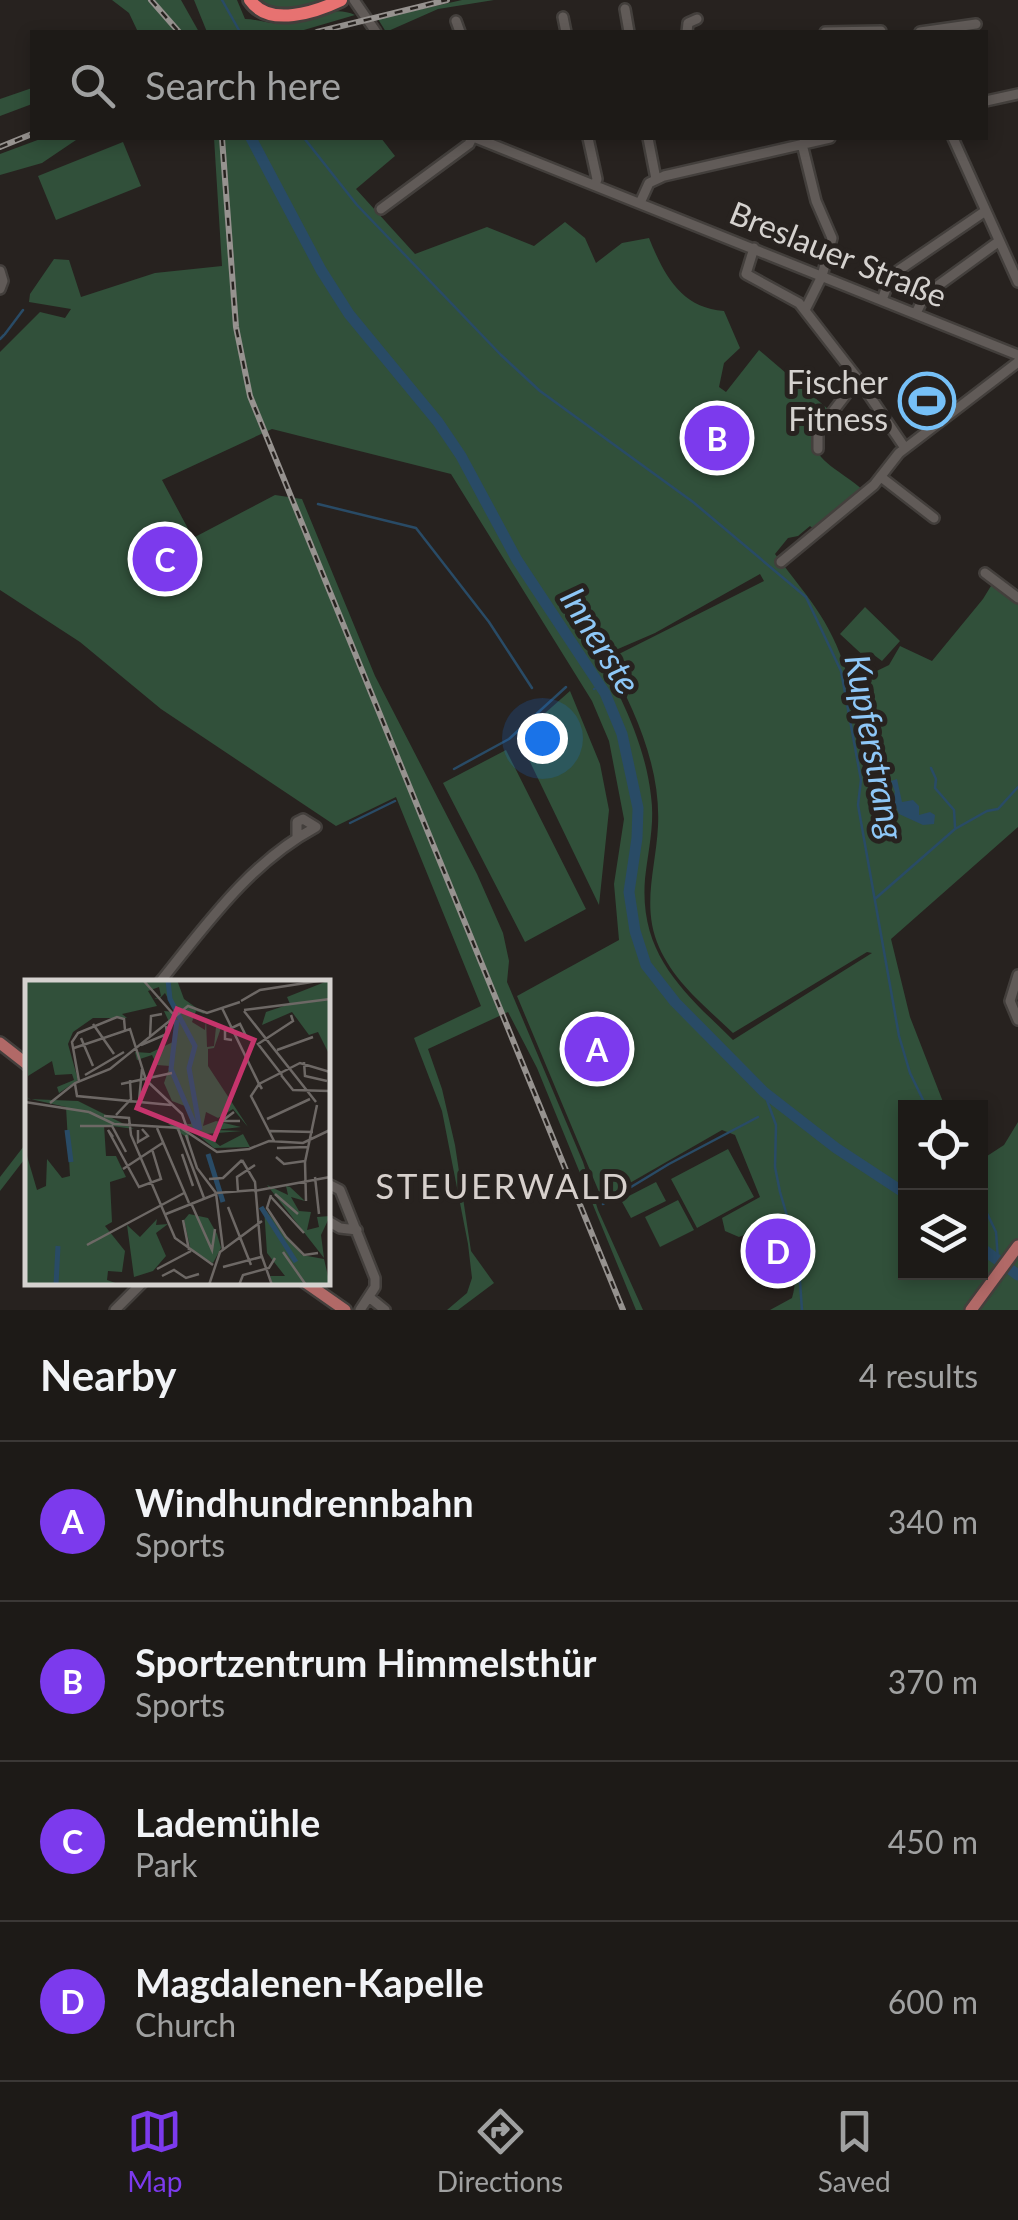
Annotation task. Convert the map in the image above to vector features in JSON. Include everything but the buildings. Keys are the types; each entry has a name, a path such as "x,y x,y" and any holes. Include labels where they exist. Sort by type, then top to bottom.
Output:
{"highway":[{"path":"250,0 260,12 277,16 342,0"}],"main road":[{"path":"0,1043 25,1063"},
{"path":"971,1310 1015,1251"},
{"path":"309,1285 345,1310"}],"street":[{"path":"354,0 375,30"},
{"path":"626,8 629,30"},
{"path":"563,17 566,30"},
{"path":"687,30 688,24 697,19"},
{"path":"456,21 459,30"},
{"path":"934,30 976,24"},
{"path":"988,101 1018,94"},
{"path":"381,209 472,140"},
{"path":"588,140 596,185"},
{"path":"648,140 656,179"},
{"path":"636,201 656,179 821,140"},
{"path":"955,140 1018,282"},
{"name":"Breslauer Straße","path":"499,142 605,192 636,201 1018,355"},
{"path":"802,144 816,201 832,238 822,276 805,310"},
{"path":"882,300 890,278 898,270 984,212"},
{"path":"916,314 925,295 998,242"},
{"path":"754,248 746,274 805,310 906,448"},
{"path":"0,271 1,287"},
{"path":"782,562 881,477 906,448 1018,362"},
{"path":"818,448 818,431 858,379"},
{"path":"881,477 934,518"},
{"path":"985,573 1018,598"},
{"path":"162,980 238,886 296,837 320,825"},
{"path":"1018,975 1010,1001 1018,1020"},
{"path":"330,1185 340,1190 375,1278 375,1287 360,1310"},
{"path":"330,1222 356,1230"},
{"path":"115,1310 141,1285"},
{"path":"369,1297 385,1310"}],"green space":[{"path":"112,0 181,0 198,30 137,30 129,13"},
{"path":"194,0 237,0 245,19 274,23 338,11 355,15 304,30 206,30"},
{"path":"258,0 322,0 288,10 265,8"},
{"path":"462,0 494,0 438,9 391,30 385,30 378,19"},
{"path":"30,89 30,105 0,116 0,99"},
{"path":"38,140 76,140 42,163 0,175 0,154"},
{"path":"214,140 383,140 395,156 356,189 415,254 487,227 534,246 565,222 585,238 596,263 622,243 649,238 668,277 685,296 709,309 724,311 740,348 724,363 719,387 726,392 759,350 828,409 814,438 816,448 821,457 864,491 816,531 810,526 798,536 788,538 775,554 829,629 850,684 889,665 900,646 932,661 994,581 1018,603 1018,827 891,939 910,1017 942,1100 898,1100 898,1280 988,1280 988,1155 1004,1145 1018,1122 1018,1310 770,1310 792,1298 793,1258 777,1222 739,1237 725,1231 722,1218 760,1197 735,1135 722,1130 602,1199 517,996 619,940 614,884 624,819 609,741 592,701 451,474 272,429 162,480 193,538 275,495 302,499 375,676 477,874 503,933 509,961 507,982 583,1162 598,1210 643,1310 636,1310 537,1068 508,1012 428,1049 455,1145 471,1251 494,1283 458,1310 447,1310 467,1293 472,1278 468,1244 442,1111 414,1038 481,1006 396,797 336,826 161,709 80,642 0,590 0,352 40,312 65,318 71,309 29,302 30,294 54,259 69,260 81,297 155,273 222,266","holes":["760,574 764,581 607,660 627,698 651,761 658,804 650,902 654,932 673,972 691,993 733,1033 867,952 872,953 733,1040 668,970 649,929 645,879 652,817 647,774 627,711 588,632 604,655 655,633"]},
{"path":"123,142 141,186 56,220 38,176"},
{"path":"865,607 900,641 882,661 874,655 868,660 840,634"},
{"path":"570,691 600,764 609,810 599,905 518,737"},
{"path":"506,750 586,909 525,942 443,783"},
{"path":"25,1145 25,1159 0,1191 0,1177"},
{"path":"728,1149 754,1197 697,1228 671,1179"},
{"path":"656,1182 666,1201 631,1218 621,1200"},
{"path":"678,1200 694,1230 660,1247 645,1217"}],"water":[{"path":"897,779 902,802 913,800 919,806 919,815 935,815 934,824 923,825 899,814 891,781"}],"waterway":[{"name":"Kupferstrang","path":"222,0 239,30"},
{"name":"Innerste","path":"252,140 321,270 349,314 461,456 517,560 605,693 622,734 638,808 629,892 635,931 646,965 675,1002 764,1092 836,1148 900,1190"},
{"name":"Kupferstrang","path":"306,140 357,205 540,391 693,502 806,597 841,671 861,780 858,805 899,1036 923,1100"},
{"path":"5,334 23,310"},
{"path":"0,339 4,335"},
{"path":"318,504 416,528 489,622 532,688"},
{"name":"Innerste","path":"594,689 600,686"},
{"path":"454,769 509,739 566,687"},
{"path":"931,768 935,788 954,810 955,827"},
{"path":"876,898 955,829 998,809 1018,787"},
{"path":"350,823 395,801"},
{"path":"764,1092 776,1125 775,1167 798,1253 802,1310"},
{"path":"603,1204 758,1117"},
{"name":"Kupferstrang","path":"988,1216 996,1232 998,1260"},
{"name":"Kupferstrang","path":"988,1253 1018,1275"}],"railway":[{"path":"151,0 177,30"},
{"path":"325,30 447,0"},
{"path":"0,147 30,135"},
{"path":"222,140 236,327 250,396 623,1310"}],"place":[{"name":"Fischer Fitness","path":"927,401"},
{"name":"Sportzentrum Himmelsthür","path":"717,438"},
{"name":"Lademühle","path":"165,559"},
{"name":"Windhundrennbahn","path":"597,1049"},
{"name":"Magdalenen-Kapelle","path":"778,1251"}],"district":[{"name":"STEUERWALD","path":"503,1187"}]}
